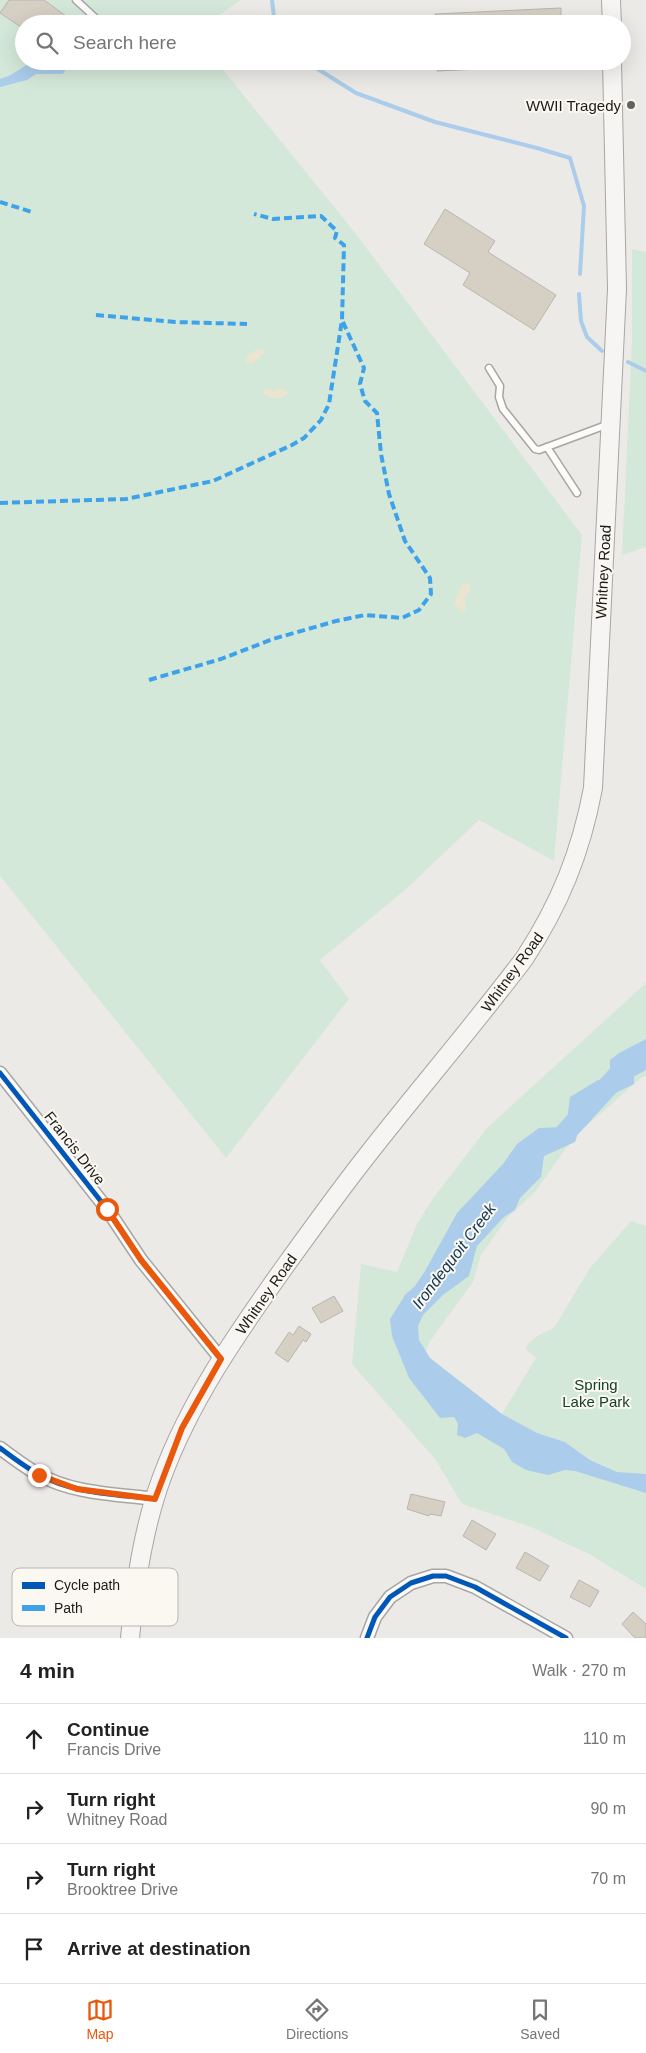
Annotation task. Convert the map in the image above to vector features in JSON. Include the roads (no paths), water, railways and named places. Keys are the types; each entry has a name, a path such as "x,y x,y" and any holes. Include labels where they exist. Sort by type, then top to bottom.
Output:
{"main road":[{"path":"611,0 612,15"},
{"name":"Whitney Road","path":"140,1568 155,1499 182,1428 221,1359 275,1280 367,1154 524,959 544,928 560,897 576,858 586,824 593,788 617,288 612,70"}],"street":[{"name":"Francis Drive","path":"0,1073 107,1209 141,1260 221,1359"},
{"path":"0,1448 39,1475 58,1483 77,1489 155,1499"},
{"path":"367,1638 376,1617 390,1597 411,1583 433,1576 446,1576 475,1586 566,1638"}],"lane":[{"path":"76,0 92,15"},
{"path":"489,368 500,386 499,397 503,409 532,448 539,450 610,423"},
{"path":"547,447 577,493"}],"water":[{"path":"19,70 65,70 63,74 36,74 27,80 0,87 0,79"},
{"path":"646,1039 646,1061 634,1069 634,1084 587,1107 575,1142 544,1156 541,1177 520,1198 515,1210 504,1217 477,1246 469,1276 443,1295 423,1315 418,1326 419,1340 430,1358 502,1414 537,1433 565,1442 590,1460 617,1472 646,1474 646,1493 575,1471 565,1470 548,1475 526,1470 512,1462 504,1449 477,1433 465,1438 457,1435 458,1424 454,1417 440,1418 409,1378 392,1336 390,1319 405,1295 415,1286 425,1271 457,1213 503,1164 517,1144 539,1128 563,1127 567,1120 570,1097 598,1080 607,1083 610,1080 610,1060 619,1053"}],"waterway":[{"path":"272,0 274,15"},
{"path":"319,70 356,93 435,122 570,158 584,206 580,274"},
{"path":"579,294 581,321 587,337 602,351"},
{"path":"628,362 646,371"},
{"name":"Irondequoit Creek","path":"566,1132 622,1071 646,1058"}],"place":[{"name":"WWII Tragedy","path":"631,105"}],"park label":[{"name":"Spring Lake Park","path":"596,1392"}]}
